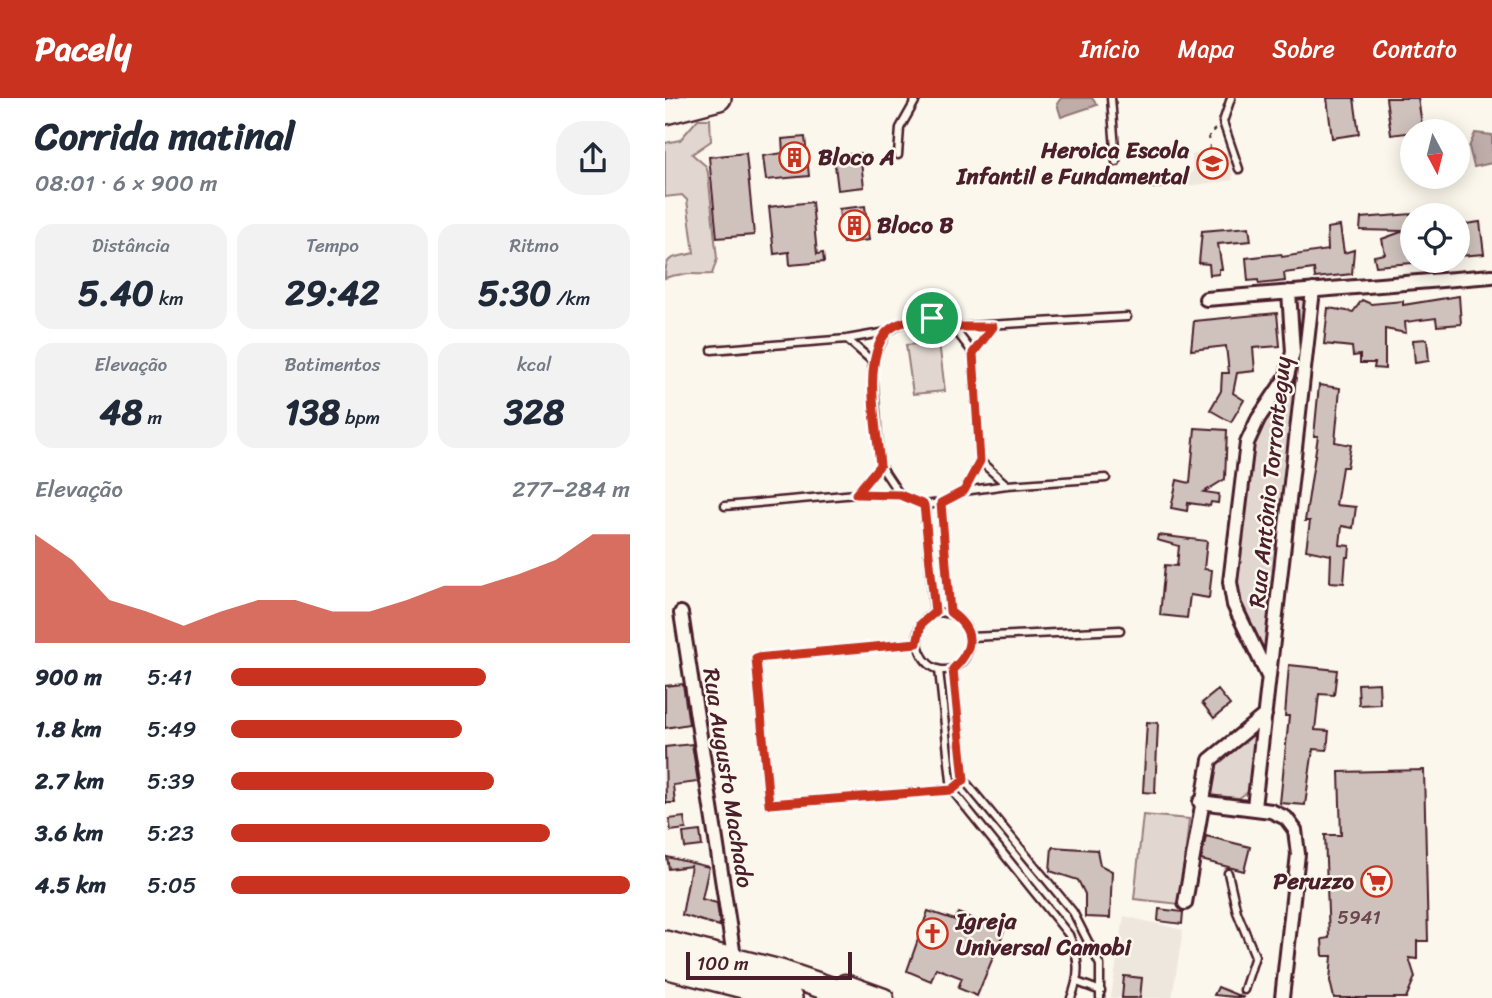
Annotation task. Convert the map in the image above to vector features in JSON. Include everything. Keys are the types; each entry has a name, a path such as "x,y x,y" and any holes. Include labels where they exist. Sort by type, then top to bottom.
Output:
{"highway":[{"path":"665,112 684,102 719,98"},
{"path":"667,941 847,994"},
{"path":"665,966 790,998"},
{"path":"807,998 813,994 847,994"}],"main road":[{"path":"667,941 733,950 884,998"},
{"path":"665,976 754,998"}],"street":[{"path":"1206,299 1492,276"},
{"name":"Rua Antônio Torronteguy","path":"1254,807 1313,290"},
{"name":"Rua Antônio Torronteguy","path":"1269,678 1234,604 1230,582 1247,443 1258,419 1287,376 1293,352 1289,292"},
{"name":"Rua Augusto Machado","path":"681,613 733,950"},
{"path":"1185,903 1200,802 1210,760 1265,715"},
{"path":"1200,802 1254,807 1286,818 1296,830 1298,841 1282,998"}],"lane":[{"path":"898,155 900,128 917,98"},
{"path":"1111,98 1116,162"},
{"path":"1231,98 1223,122 1239,169"},
{"path":"712,350 847,339 887,332 906,321 932,318 953,327 993,327 1127,317"},
{"path":"953,327 973,353 980,461 964,491"},
{"path":"973,353 993,327"},
{"path":"887,332 872,361 880,465 900,495"},
{"path":"847,339 872,361"},
{"path":"980,461 1007,485"},
{"path":"856,494 880,465"},
{"path":"725,506 856,494 900,495 924,505 941,503 964,491 1106,478"},
{"path":"941,503 950,612"},
{"path":"924,505 935,612"},
{"path":"935,612 950,612 963,621 970,637 966,656 953,669 939,670 925,661 917,643 921,624 935,612"},
{"path":"970,637 1121,630"},
{"path":"917,643 756,658 769,804 952,790 964,780"},
{"path":"953,669 964,780 1073,912 1100,965 1101,994 1077,982"},
{"path":"939,670 952,790 1069,935 1079,956 1077,982 1071,998"},
{"path":"1228,873 1237,912 1255,956 1244,990"}],"path":[{"path":"1210,150 1209,135 1223,122"}],"shaded area":[{"path":"1061,98 1092,98 1097,105 1061,117 1057,104"},
{"path":"698,119 710,119 711,141 692,154 706,166 708,173 717,259 712,274 682,274 665,278 667,264 672,258 694,253 687,200 682,195 665,197 665,143 680,140"},
{"path":"1475,133 1492,135 1492,163 1474,167 1470,145"},
{"name":"Heroica Escola Infantil e Fundamental","path":"1218,149 1219,153 1230,152 1233,180 1187,186 1185,173 1193,172 1192,155"},
{"path":"1306,296 1266,660 1246,618 1237,591 1239,534 1245,481 1254,438 1262,421 1285,393 1293,377 1298,355 1296,298"},
{"path":"939,342 945,391 913,394 906,345"},
{"path":"1258,729 1251,790 1239,798 1206,795 1217,761"},
{"path":"1143,815 1189,819 1180,904 1134,899"},
{"path":"1124,916 1183,930 1172,998 1111,998"}],"building":[{"path":"1327,98 1354,98 1359,134 1332,138"},
{"path":"1386,98 1418,98 1421,119 1400,119 1400,134 1391,135"},
{"name":"Bloco A","path":"805,137 809,176 766,180 763,156 783,153 782,139"},
{"path":"746,153 754,235 717,238 709,157"},
{"path":"860,153 864,187 838,190 834,156"},
{"path":"1164,174 1165,187 1152,188 1151,175"},
{"path":"812,202 817,254 823,253 824,262 790,265 789,252 774,254 769,207"},
{"name":"Bloco B","path":"865,206 869,240 843,243 839,209"},
{"path":"1400,215 1400,231 1360,230 1361,218"},
{"path":"1480,222 1484,254 1470,255 1470,223"},
{"path":"1340,226 1344,253 1354,250 1352,274 1315,278 1314,269 1284,273 1285,281 1259,284 1258,280 1248,281 1246,258 1281,254 1282,257 1328,250 1327,228"},
{"path":"1249,227 1251,241 1218,244 1222,269 1219,269 1219,274 1210,275 1209,264 1199,263 1202,231"},
{"path":"1400,232 1400,264 1376,266 1374,256 1385,254 1382,239"},
{"path":"1459,296 1461,324 1437,326 1436,318 1405,322 1406,333 1385,329 1385,369 1374,368 1375,363 1360,363 1360,355 1353,356 1352,347 1324,344 1328,308 1353,312 1362,300 1371,304 1403,301 1403,305"},
{"path":"1277,313 1280,346 1253,348 1255,371 1237,373 1233,393 1244,400 1231,422 1210,410 1221,391 1222,373 1229,373 1226,346 1191,350 1194,321"},
{"path":"1427,339 1429,361 1415,363 1413,340"},
{"path":"1319,385 1340,388 1335,442 1351,445 1347,467 1342,467 1336,505 1356,507 1353,528 1342,526 1340,545 1350,546 1349,557 1346,557 1344,583 1330,582 1331,555 1306,550 1310,521 1305,521 1318,436 1314,436"},
{"path":"1195,428 1227,430 1225,479 1204,492 1219,494 1218,503 1211,502 1210,506 1188,503 1187,511 1171,508 1177,480 1190,483"},
{"path":"1158,535 1207,541 1204,569 1212,570 1209,598 1190,595 1187,618 1160,615 1165,565 1177,566 1179,546 1157,540"},
{"path":"1289,665 1337,670 1334,695 1319,694 1315,730 1329,731 1327,750 1313,749 1305,805 1280,803 1289,716 1285,716"},
{"path":"1379,683 1380,704 1359,705 1358,684"},
{"path":"683,684 689,724 665,728 665,686"},
{"path":"1218,690 1230,705 1214,718 1202,703"},
{"path":"1147,722 1158,723 1155,793 1143,792"},
{"path":"692,744 698,782 673,785 675,803 666,803 665,747"},
{"name":"Peruzzo","path":"1424,770 1428,941 1417,941 1417,959 1409,958 1415,977 1406,998 1334,998 1330,981 1332,956 1323,956 1322,939 1329,938 1325,835 1341,835 1339,772"},
{"path":"684,817 686,829 671,831 669,819"},
{"path":"700,831 702,846 685,848 683,833"},
{"path":"1206,836 1250,847 1244,871 1201,860"},
{"path":"1052,847 1097,850 1100,865 1112,871 1110,918 1085,917 1085,894 1078,880 1050,871"},
{"path":"667,857 709,867 702,899 717,903 720,926 682,915 691,866 669,869"},
{"path":"1159,909 1183,912 1182,924 1158,921"},
{"path":"928,911 955,920 958,913 1004,931 977,996 958,988 962,978 936,968 931,981 907,971"},
{"path":"1124,976 1142,978 1140,998 1122,998"},
{"path":"1218,987 1244,998 1214,995"}],"place":[{"name":"Bloco A","path":"795,157"},
{"name":"Heroica Escola Infantil e Fundamental","path":"1212,163"},
{"name":"Bloco B","path":"854,225"},
{"name":"Peruzzo","path":"1377,881"},
{"name":"Igreja Universal Camobi","path":"933,934"}],"route":[{"path":"932,318 953,327 993,327 973,353 980,461 964,491 941,503 950,612 963,621 970,637 966,656 953,669 964,780 952,790 769,804 756,658 917,643 921,624 935,612 924,505 900,495 856,494 880,465 872,361 887,332 906,321 932,318"}]}
